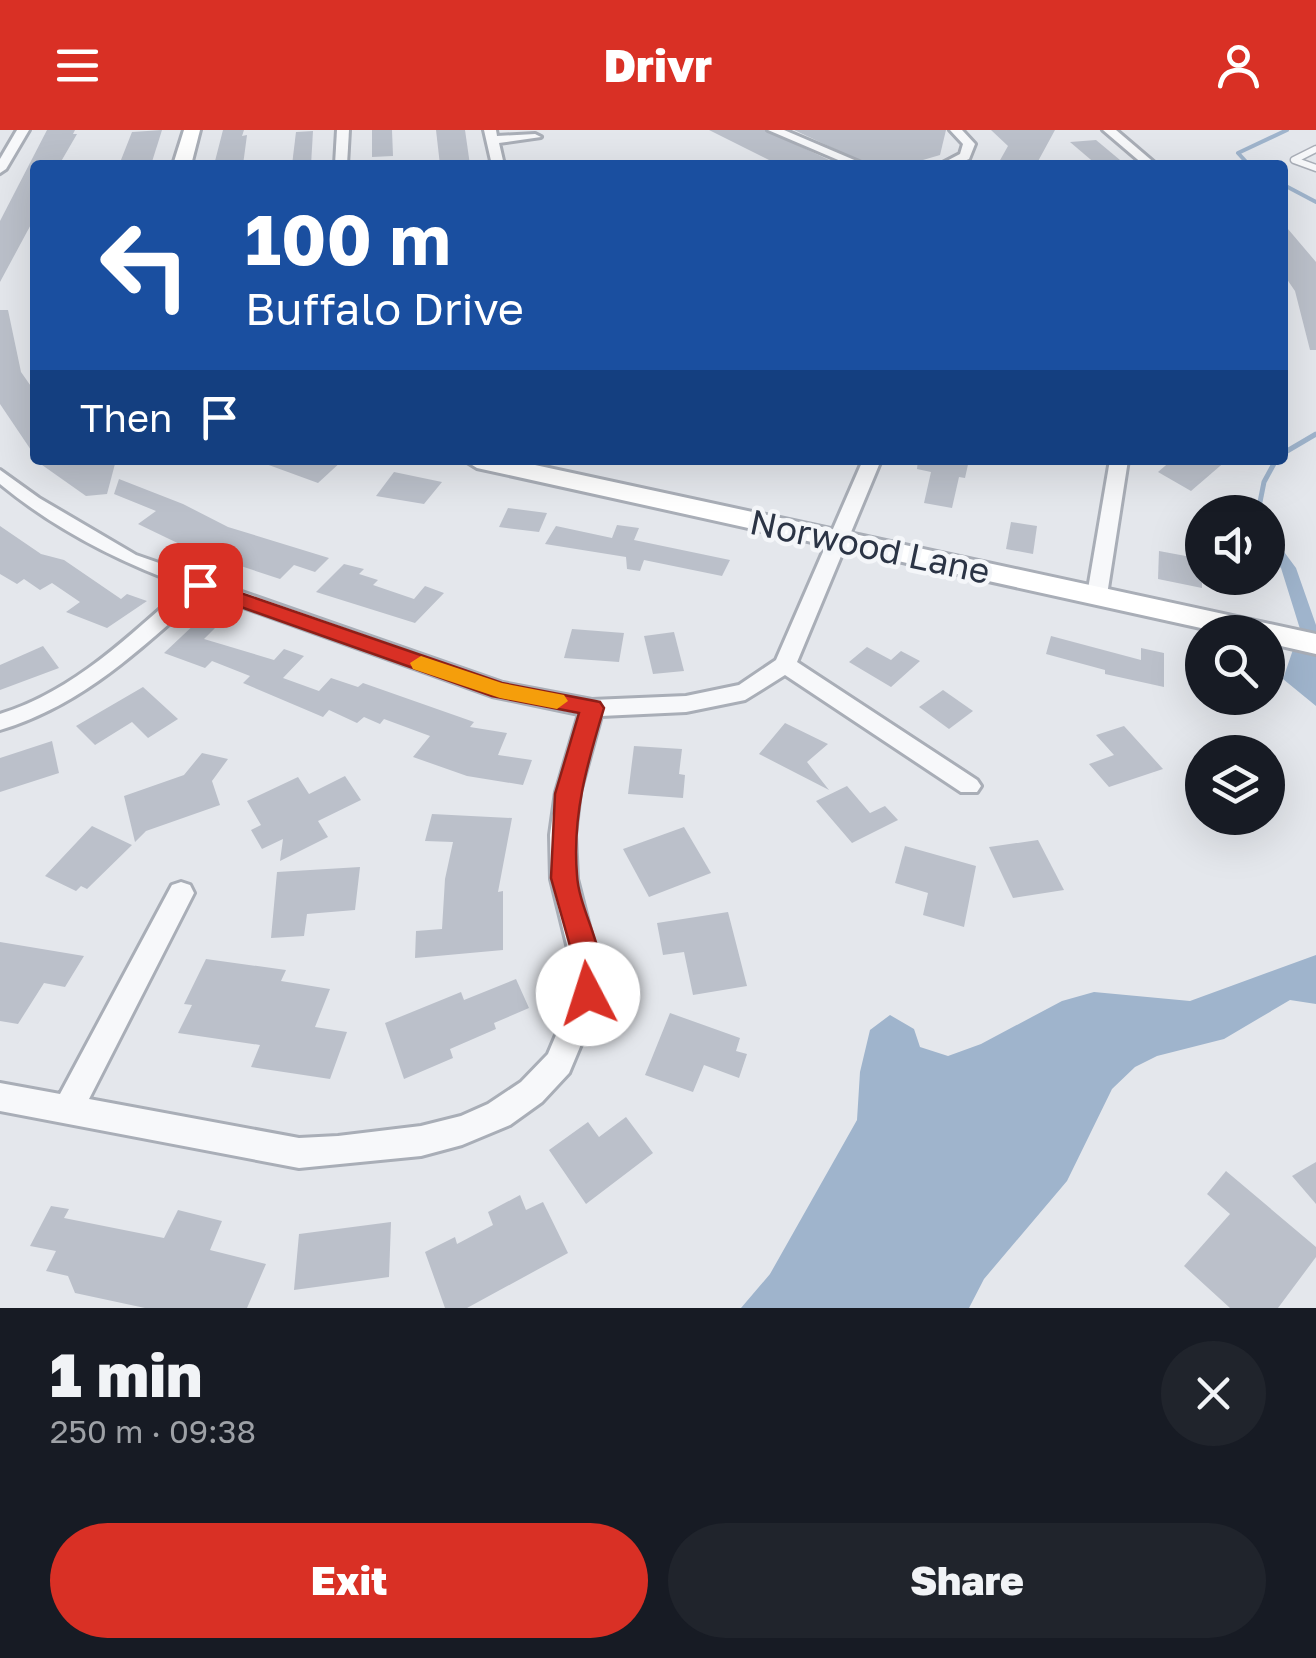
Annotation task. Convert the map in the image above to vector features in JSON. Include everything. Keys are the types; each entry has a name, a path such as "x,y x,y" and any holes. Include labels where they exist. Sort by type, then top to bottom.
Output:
{"street":[{"path":"0,168 22,130"},
{"path":"183,160 192,130"},
{"path":"341,160 343,130"},
{"path":"774,130 848,160"},
{"path":"956,130 968,144 964,156 956,160"},
{"path":"1109,130 1145,160"},
{"path":"497,160 491,135 535,137"},
{"name":"Norwood Lane","path":"499,465 1185,615"},
{"path":"0,474 33,502 129,559 500,690 592,708 686,704 746,692 785,666 870,465"},
{"path":"1097,595 1118,465"},
{"path":"0,722 55,702 79,686 200,585"},
{"name":"Norwood Lane","path":"1285,637 1316,644"},
{"path":"785,666 969,786"},
{"path":"0,1097 299,1153 344,1152 435,1138 490,1121 539,1090 570,1046 588,994 584,946 564,878 567,794 592,708"},
{"path":"68,1109 181,893"}],"lane":[{"path":"1316,150 1294,160 1316,168"}],"water":[{"path":"1285,553 1296,568 1316,625 1316,706 1285,681 1300,629 1285,581"},
{"path":"1316,955 1316,1004 1290,1000 1224,1039 1157,1056 1135,1067 1112,1089 1067,1181 984,1279 969,1308 741,1308 770,1274 857,1120 860,1072 870,1030 890,1015 914,1029 920,1047 948,1056 981,1044 1062,1001 1094,992 1190,1001"}],"building":[{"path":"47,130 75,130 73,134 77,134 62,160 32,160"},
{"path":"162,130 153,160 121,160 132,132"},
{"path":"223,130 244,130 242,136 247,135 244,160 215,160"},
{"path":"372,130 392,130 393,156 372,157"},
{"path":"436,130 465,130 469,160 439,160"},
{"path":"709,130 765,130 829,160 769,160"},
{"path":"794,130 946,130 940,155 923,160 858,160"},
{"path":"991,130 1055,130 1039,160 1000,160 1008,146"},
{"path":"313,131 311,160 293,160 296,132"},
{"path":"1096,140 1120,160 1091,160 1070,142"},
{"path":"30,163 30,226 0,282 0,221"},
{"path":"1288,229 1316,262 1316,350 1310,350 1295,291 1288,281"},
{"path":"0,310 8,310 21,372 30,385 30,449 0,404"},
{"path":"42,465 115,465 107,494 86,496"},
{"path":"269,465 338,465 318,483"},
{"path":"917,465 968,465 965,478 959,477 952,508 924,503 931,472 917,469"},
{"path":"1166,465 1221,465 1191,491 1158,472"},
{"path":"394,472 442,482 424,504 376,496"},
{"path":"119,479 228,527 329,558 315,572 294,565 280,579 192,550 138,524 156,511 114,494"},
{"path":"508,508 547,513 539,532 499,527"},
{"path":"1011,522 1037,526 1033,554 1006,549"},
{"path":"617,525 639,528 634,540 730,560 722,576 644,560 640,571 627,569 626,557 545,544 556,526 612,538"},
{"path":"0,526 41,554 64,560 121,599 127,594 147,601 107,628 66,612 80,602 52,583 40,590 24,579 17,584 0,574"},
{"path":"1159,551 1185,556 1185,585 1158,579"},
{"path":"344,564 364,569 359,574 378,580 373,585 414,599 425,586 444,593 415,623 316,592"},
{"path":"199,620 217,626 204,639 274,660 284,649 304,656 283,678 319,691 331,678 358,687 363,683 474,722 470,727 507,733 498,755 532,760 523,785 467,776 413,757 430,736 384,719 380,724 364,717 357,723 329,710 323,717 243,683 250,676 212,661 205,668 164,653"},
{"path":"572,629 624,633 619,662 564,658"},
{"path":"674,632 684,671 653,674 644,636"},
{"path":"1051,636 1141,660 1141,648 1164,653 1164,687 1105,674 1105,670 1046,654"},
{"path":"43,646 59,668 0,690 0,665"},
{"path":"867,647 891,660 901,651 920,661 891,687 849,662"},
{"path":"143,687 178,719 148,738 132,722 95,745 76,726"},
{"path":"943,690 973,711 949,729 919,707"},
{"path":"785,723 828,744 807,762 829,790 759,754"},
{"path":"1124,726 1163,769 1109,787 1089,764 1114,755 1096,735"},
{"path":"52,741 59,773 0,792 0,758"},
{"path":"634,746 682,749 679,774 685,775 683,798 628,794"},
{"path":"202,753 228,759 212,781 220,805 146,831 135,842 124,796 184,775"},
{"path":"345,776 361,800 318,821 328,837 280,861 283,839 262,849 251,830 261,825 247,801 298,777 309,794"},
{"path":"847,786 870,813 885,806 898,820 852,843 816,801"},
{"path":"432,814 512,818 498,892 503,891 503,950 415,958 416,931 442,929 445,879 453,842 425,841"},
{"path":"92,826 132,845 87,889 81,886 76,891 45,876"},
{"path":"684,827 711,873 649,897 623,849"},
{"path":"1038,840 1064,890 1013,898 989,847"},
{"path":"905,846 976,866 964,927 923,915 928,893 895,883"},
{"path":"360,867 355,910 307,914 304,936 271,938 277,872"},
{"path":"728,912 747,986 693,995 684,952 663,955 657,923"},
{"path":"0,942 84,956 65,987 44,983 18,1024 0,1021"},
{"path":"206,959 286,970 281,981 330,989 315,1027 347,1032 330,1079 251,1067 260,1045 178,1033 192,1005 184,1004"},
{"path":"516,979 529,1008 494,1023 496,1029 450,1049 453,1058 404,1079 385,1023 461,992 464,1000"},
{"path":"670,1013 740,1038 736,1051 747,1054 739,1078 704,1065 693,1092 645,1075"},
{"path":"626,1117 653,1153 586,1204 549,1150 588,1122 599,1137"},
{"path":"1316,1162 1316,1204 1292,1176"},
{"path":"1226,1171 1316,1247 1316,1257 1278,1308 1230,1308 1184,1266 1230,1214 1207,1194"},
{"path":"520,1195 526,1210 543,1202 568,1253 467,1308 445,1308 425,1252 455,1237 457,1244 493,1225 488,1212"},
{"path":"51,1206 69,1209 64,1218 164,1238 178,1210 222,1221 210,1250 266,1264 247,1308 145,1308 75,1293 68,1276 46,1271 56,1251 30,1246"},
{"path":"391,1222 389,1277 294,1290 299,1234"}],"waterway":[{"path":"1244,160 1238,153 1287,130"},
{"path":"1288,187 1316,202"},
{"path":"1288,450 1316,434"},
{"path":"1261,495 1273,465"}],"slow traffic":[{"path":"421,663 500,690 557,701"}],"route":[{"path":"200,585 500,690 592,708 567,794 564,878 584,946 588,994"}]}
